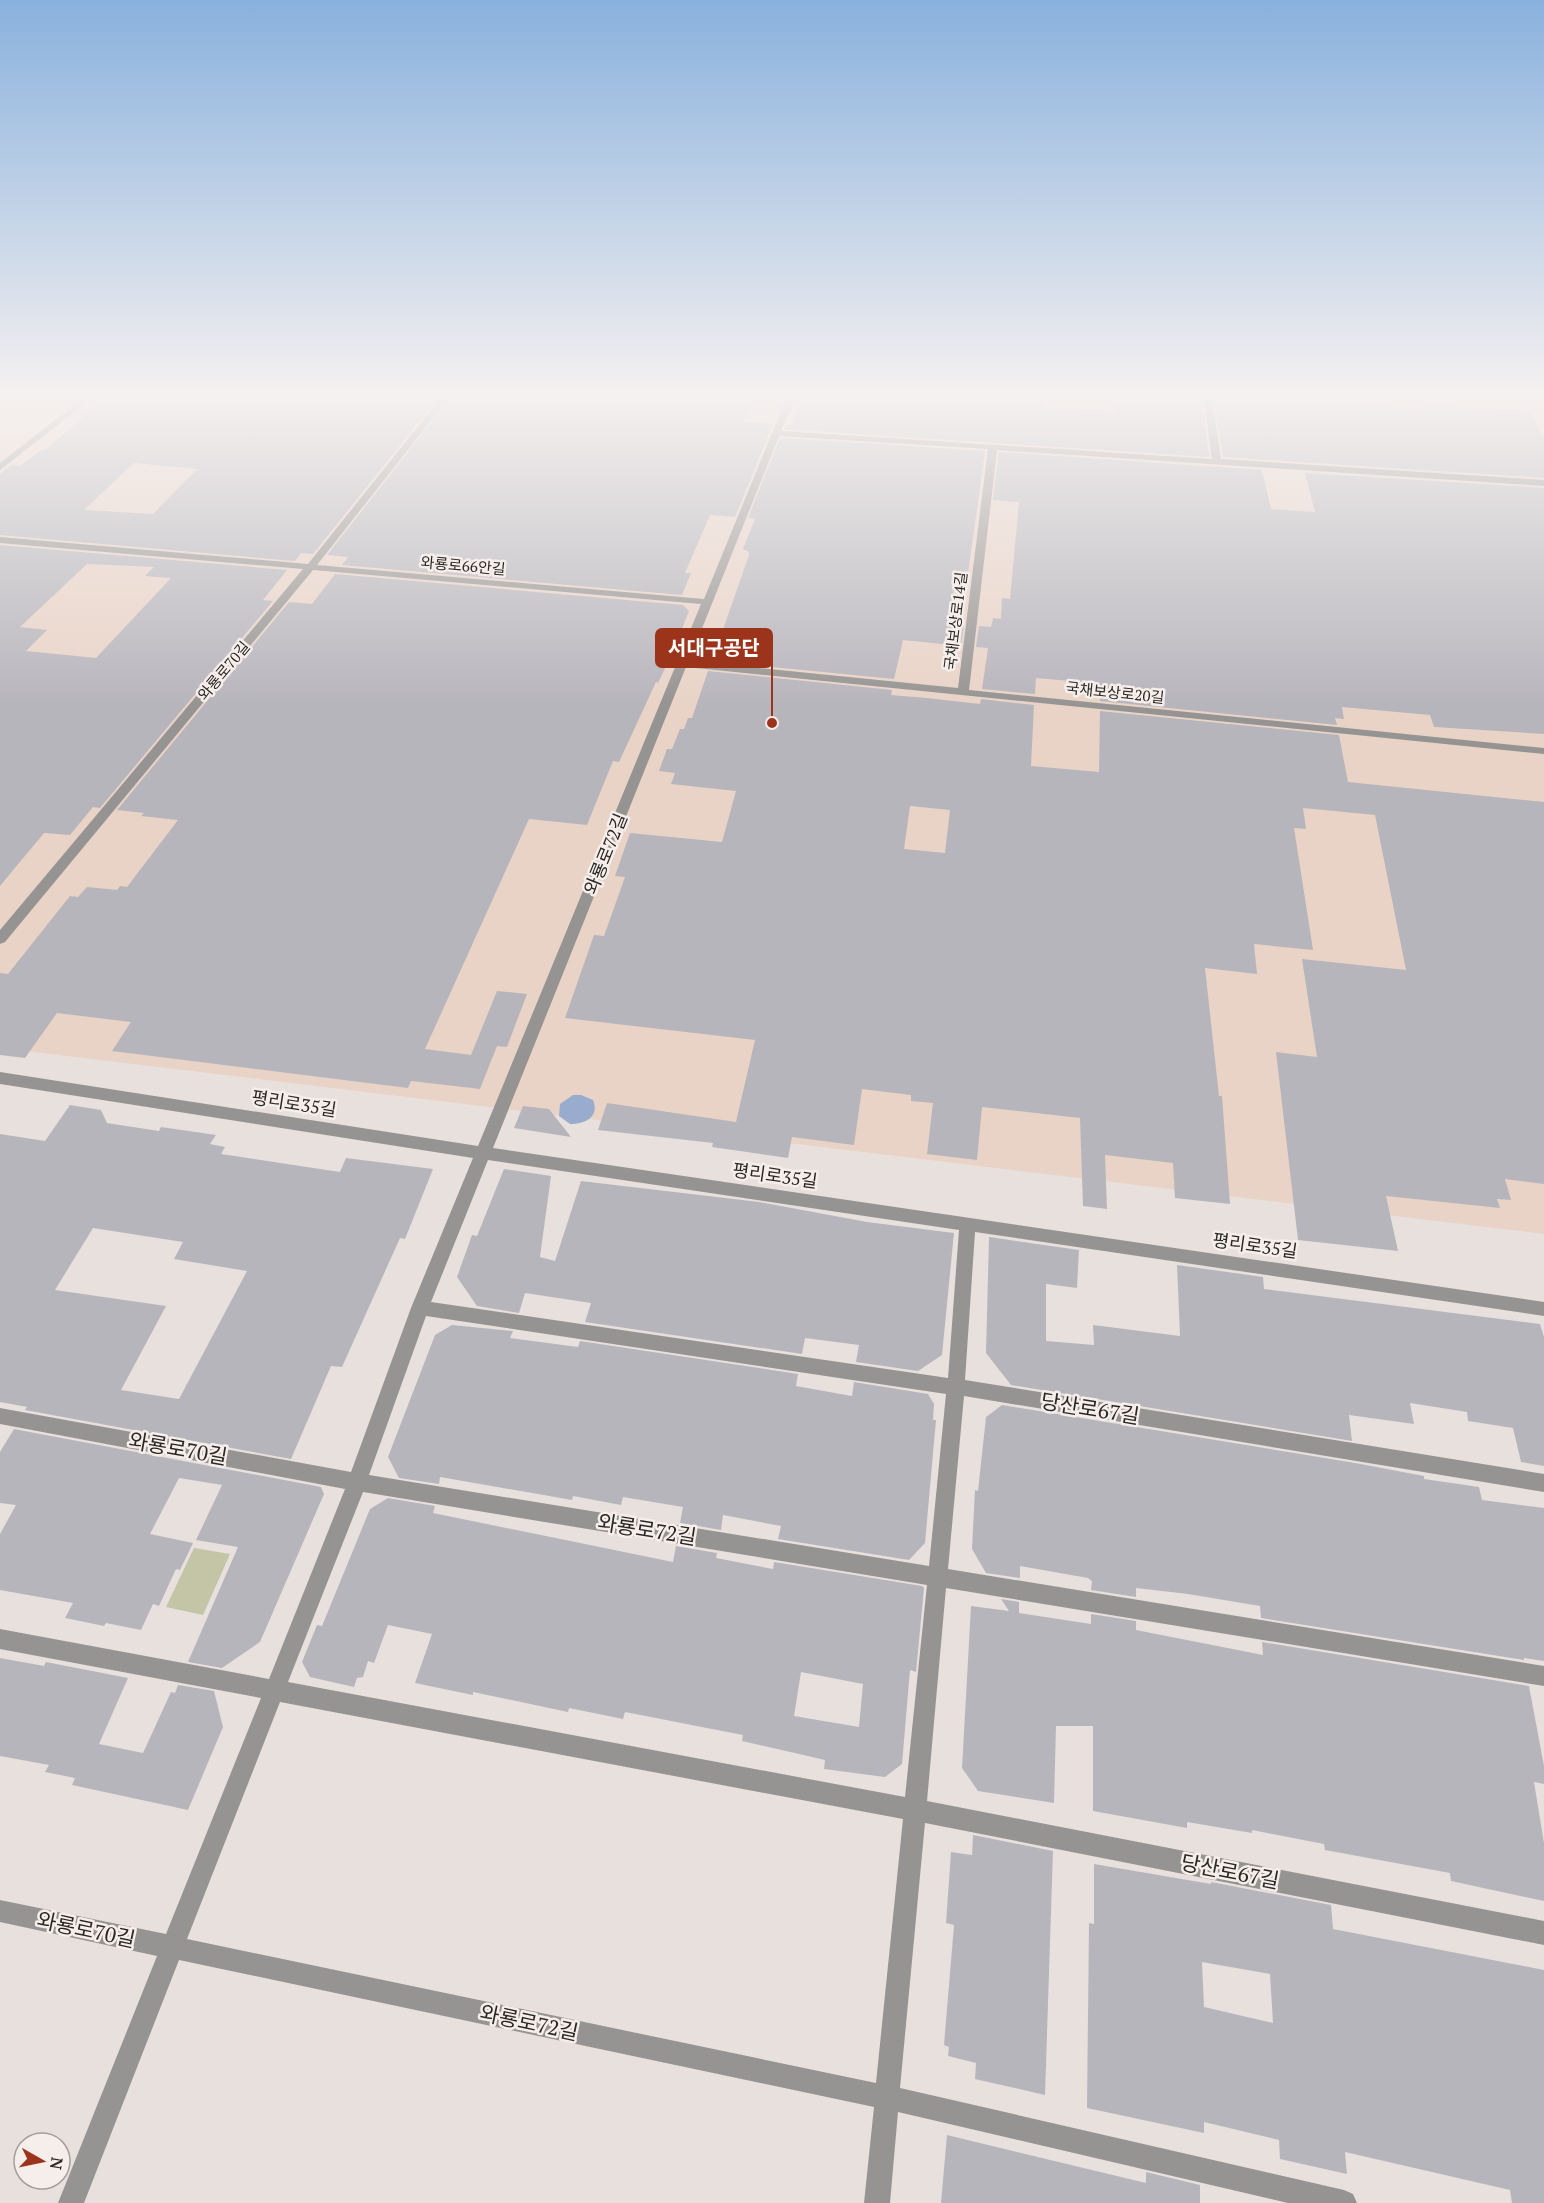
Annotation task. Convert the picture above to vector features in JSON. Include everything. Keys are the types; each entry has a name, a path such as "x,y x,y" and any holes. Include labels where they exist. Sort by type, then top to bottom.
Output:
{"street":[{"name":"와룡로70길","path":"0,939 362,502"},
{"name":"와룡로72길","path":"71,2203 357,1482 420,1308 750,502"},
{"name":"국채보상로14길","path":"963,692 986,502"},
{"name":"와룡로66안길","path":"0,540 309,569 709,602"},
{"name":"국채보상로20길","path":"684,664 1544,751"},
{"name":"평리로35길","path":"0,1078 485,1153 1544,1309"},
{"path":"877,2203 956,1387 968,1223"},
{"path":"420,1308 956,1387"},
{"name":"당산로67길","path":"956,1387 1544,1483"},
{"name":"와룡로70길","path":"0,1416 357,1482"},
{"name":"와룡로72길","path":"357,1482 938,1578"},
{"path":"938,1578 1544,1676"},
{"path":"0,1639 916,1810"},
{"name":"당산로67길","path":"916,1810 1544,1933"},
{"name":"와룡로70길","path":"0,1911 172,1949"},
{"name":"와룡로72길","path":"172,1949 886,2097"},
{"path":"886,2097 1344,2203"}],"shaded area":[{"path":"0,502 1544,502 1544,1234 0,1048"}],"green space":[{"path":"194,1548 230,1554 203,1615 166,1607"}],"water":[{"path":"573,1095 581,1095 593,1100 595,1106 593,1115 586,1121 570,1124 559,1116 560,1104"}],"building":[{"path":"0,502 93,502 84,510 153,514 165,502 355,502 313,554 301,553 295,561 0,535"},
{"path":"369,502 741,502 735,517 710,515 685,573 691,573 682,595 342,565 348,557 327,555"},
{"path":"754,502 978,502 968,573 957,572 948,623 964,625 961,646 903,640 894,679 712,661 749,555 749,552 743,549 755,519 748,518"},
{"path":"1016,502 1269,502 1271,509 1315,512 1312,502 1544,502 1544,734 1434,727 1430,715 1342,707 1344,719 1335,718 1337,725 1100,701 1100,687 1082,685 1082,682 1036,678 1035,694 982,689 988,648 976,647 979,626 991,627 993,618 1001,619 1002,598 1010,599 1019,502"},
{"path":"0,545 287,570 263,600 273,601 100,808 93,807 70,835 44,833 0,886","holes":["87,564 154,567 145,576 171,578 96,658 26,651 47,630 20,627"]},
{"path":"335,574 683,605 689,611 672,654 658,683 656,682 619,762 613,761 587,825 529,819 425,1049 471,1055 497,991 527,994 507,1047 497,1046 480,1089 411,1081 408,1088 112,1051 131,1022 57,1013 25,1058 0,1055 0,973 8,974 70,896 78,897 87,887 117,890 120,886 127,887 178,820 141,816 144,813 117,810 289,602 312,604"},
{"path":"708,671 892,690 891,695 980,704 981,699 1034,705 1031,766 1099,772 1100,711 1339,735 1348,782 1544,802 1544,1184 1505,1179 1511,1200 1497,1199 1500,1208 1386,1196 1398,1251 1298,1240 1276,1052 1317,1057 1302,959 1406,970 1375,815 1303,808 1306,829 1294,828 1313,950 1254,944 1257,974 1205,968 1219,1096 1222,1096 1230,1204 1175,1198 1173,1163 1105,1155 1107,1209 1083,1206 1080,1118 982,1107 977,1160 927,1154 933,1103 911,1101 911,1095 862,1089 854,1145 792,1137 788,1158 712,1147 713,1143 598,1130 607,1103 736,1122 755,1040 565,1018 594,935 604,936 625,877 615,876 630,833 722,842 736,791 671,784 675,773 659,771 667,749 672,749 680,729 684,729 688,718 692,718","holes":["910,806 950,810 945,853 904,849"]},
{"path":"70,1105 101,1110 107,1123 159,1131 161,1127 216,1135 210,1144 225,1147 221,1154 340,1172 346,1158 433,1169 405,1239 400,1238 342,1367 331,1366 291,1459 25,1410 27,1407 0,1402 0,1134 45,1141","holes":["93,1228 183,1242 174,1259 247,1271 179,1399 121,1390 166,1306 55,1290"]},
{"path":"523,1106 549,1109 571,1137 514,1128"},
{"path":"504,1169 551,1176 540,1257 555,1261 581,1181 759,1202 867,1222 954,1233 942,1355 918,1371 856,1362 859,1345 805,1338 802,1354 585,1322 591,1303 525,1293 519,1313 477,1306 457,1277 472,1235 477,1236"},
{"path":"989,1237 1079,1250 1077,1288 1046,1284 1046,1341 1094,1345 1093,1325 1180,1336 1177,1265 1263,1277 1264,1289 1540,1324 1544,1337 1544,1466 1521,1462 1513,1428 1468,1421 1467,1412 1410,1403 1414,1424 1349,1415 1352,1441 1011,1385 986,1353"},
{"path":"452,1325 513,1331 510,1338 578,1347 580,1341 798,1374 796,1386 852,1396 854,1382 928,1394 934,1404 933,1420 936,1420 925,1543 909,1560 778,1539 781,1526 723,1515 721,1530 680,1523 683,1507 623,1497 621,1505 573,1496 572,1500 440,1477 439,1484 399,1478 388,1457 435,1335"},
{"path":"1002,1405 1424,1476 1424,1479 1479,1487 1482,1500 1544,1508 1544,1661 1524,1658 1524,1660 1261,1618 1260,1606 1188,1594 1136,1588 1136,1597 1091,1590 1092,1581 1088,1578 1020,1566 1020,1578 986,1573 972,1549 975,1490 978,1491 986,1417"},
{"path":"14,1429 321,1487 324,1494 260,1642 222,1668 188,1662 238,1547 196,1540 222,1485 179,1478 150,1534 193,1543 180,1570 176,1569 159,1606 153,1604 141,1630 106,1623 104,1626 65,1618 73,1603 0,1590 0,1534 16,1505 0,1503 0,1452"},
{"path":"388,1498 435,1506 433,1513 673,1562 676,1546 717,1553 716,1558 773,1569 774,1562 922,1586 924,1588 916,1672 910,1670 902,1764 885,1777 824,1769 825,1760 742,1741 743,1735 625,1712 623,1719 569,1708 568,1712 473,1692 473,1695 415,1683 432,1634 388,1625 374,1663 368,1661 363,1677 357,1678 354,1687 310,1677 302,1662 317,1625 322,1626 370,1509","holes":["801,1672 863,1684 859,1727 794,1716"]},
{"path":"1001,1599 1019,1602 1019,1613 1091,1624 1091,1614 1136,1621 1136,1630 1263,1655 1262,1642 1529,1686 1544,1766 1544,1784 1534,1782 1544,1843 1544,1901 1451,1881 1450,1873 1325,1850 1324,1844 1252,1830 1252,1833 1187,1822 1187,1828 1093,1811 1093,1726 1056,1726 1054,1803 978,1791 962,1768 971,1606 1009,1611"},
{"path":"0,1658 44,1666 46,1662 128,1678 99,1744 143,1753 171,1692 175,1693 178,1685 214,1691 223,1727 188,1810 72,1785 75,1778 45,1772 49,1765 0,1756"},
{"path":"973,1835 1053,1851 1045,2095 975,2079 976,2063 948,2056 949,2047 944,2045 954,1925 946,1923 951,1852 972,1855"},
{"path":"1094,1864 1211,1884 1211,1882 1331,1905 1333,1929 1544,1970 1544,2203 1512,2203 1510,2190 1345,2152 1347,2174 1280,2159 1279,2140 1204,2122 1204,2133 1087,2108 1089,1923 1094,1924","holes":["1202,1962 1270,1974 1273,2023 1204,2007"]},
{"path":"947,2135 1146,2183 1146,2172 1200,2185 1200,2203 941,2203"}],"place":[{"name":"서대구공단","path":"772,723"}]}
